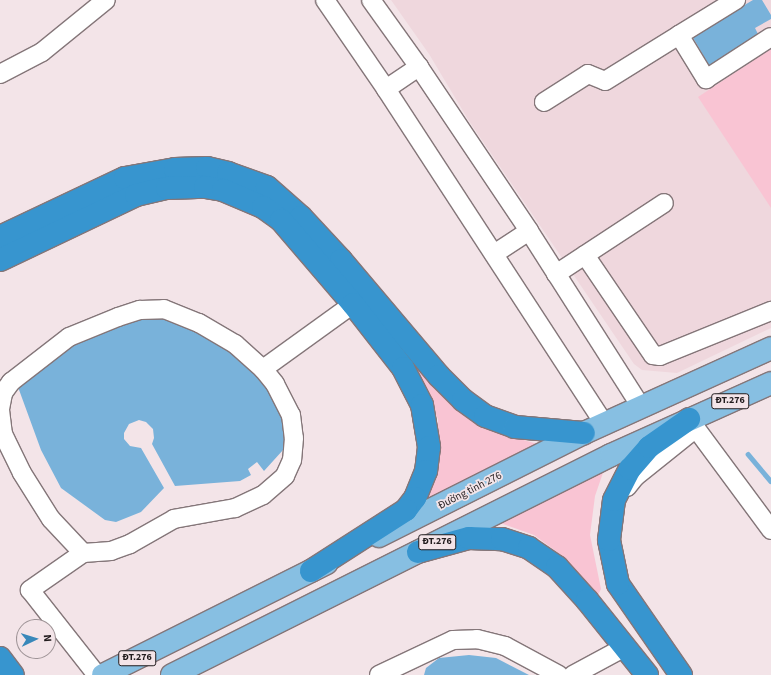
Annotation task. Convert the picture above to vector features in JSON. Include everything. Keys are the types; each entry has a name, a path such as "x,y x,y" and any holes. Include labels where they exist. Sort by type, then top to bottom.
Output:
{"highway":[{"path":"0,237 125,178 175,169 207,168 228,173 268,187 296,212 341,260 440,376 468,404 485,416 515,427 595,428"},
{"path":"0,260 136,195 167,188 205,187 235,194 263,207 281,220 353,304 403,368 414,385 426,423 429,460 415,498 406,510 311,571"},
{"path":"681,675 618,584 609,540 614,500 630,469 649,446 692,423"},
{"path":"418,552 469,538 502,539 529,548 556,567 625,647 647,675"},
{"path":"0,658 13,675"}],"main road":[{"name":"Đường tỉnh 276","path":"103,675 595,428 771,348"},
{"name":"ĐT.276","path":"179,672 611,455 692,423 771,382"},
{"path":"595,428 611,455"}],"street":[{"path":"0,74 42,52 106,0"},
{"path":"325,0 386,89 494,254 595,428"},
{"path":"372,0 419,67 529,231 641,407"},
{"path":"544,102 588,74 605,81 736,0"},
{"path":"679,35 706,79 771,37"},
{"path":"386,89 419,67"},
{"path":"556,274 664,203"},
{"path":"494,254 529,231"},
{"path":"585,255 653,355 660,356 771,311"},
{"path":"263,368 353,304"},
{"path":"83,553 51,519 22,473 3,434 0,409 3,393 11,382 69,337 118,317 140,310 164,310 179,313 235,344 263,368 275,384 291,415 294,438 292,460 285,476 263,496 235,508 174,519 130,544 111,551 83,553 30,590 98,675"},
{"path":"691,675 629,582 617,550 616,518 624,490 635,477 692,423 771,530"},
{"path":"379,675 453,640 477,639 505,646 559,675"},
{"path":"573,675 625,647"}],"shaded area":[{"path":"391,0 771,0 771,328 677,373 642,370 634,364 469,121 429,54"},
{"path":"771,49 771,208 698,97"},
{"path":"407,355 435,387 466,415 499,433 534,443 557,444 417,514 438,457 438,419"},
{"path":"606,464 595,496 590,535 601,589 598,595 591,596 564,557 534,535 495,521"}],"water":[{"path":"753,0 762,0 771,15 771,19 755,28 760,38 710,67 692,36"},
{"path":"159,306 238,343 278,398 286,434 283,450 264,471 257,462 248,469 251,475 240,481 175,486 152,444 154,438 153,429 146,422 139,420 129,424 124,433 124,439 130,446 141,448 164,488 141,512 116,522 105,520 61,488 41,450 18,387 70,339"},
{"path":"469,655 496,658 529,675 424,675 426,668 439,658"}],"waterway":[{"path":"748,454 771,481"}]}
